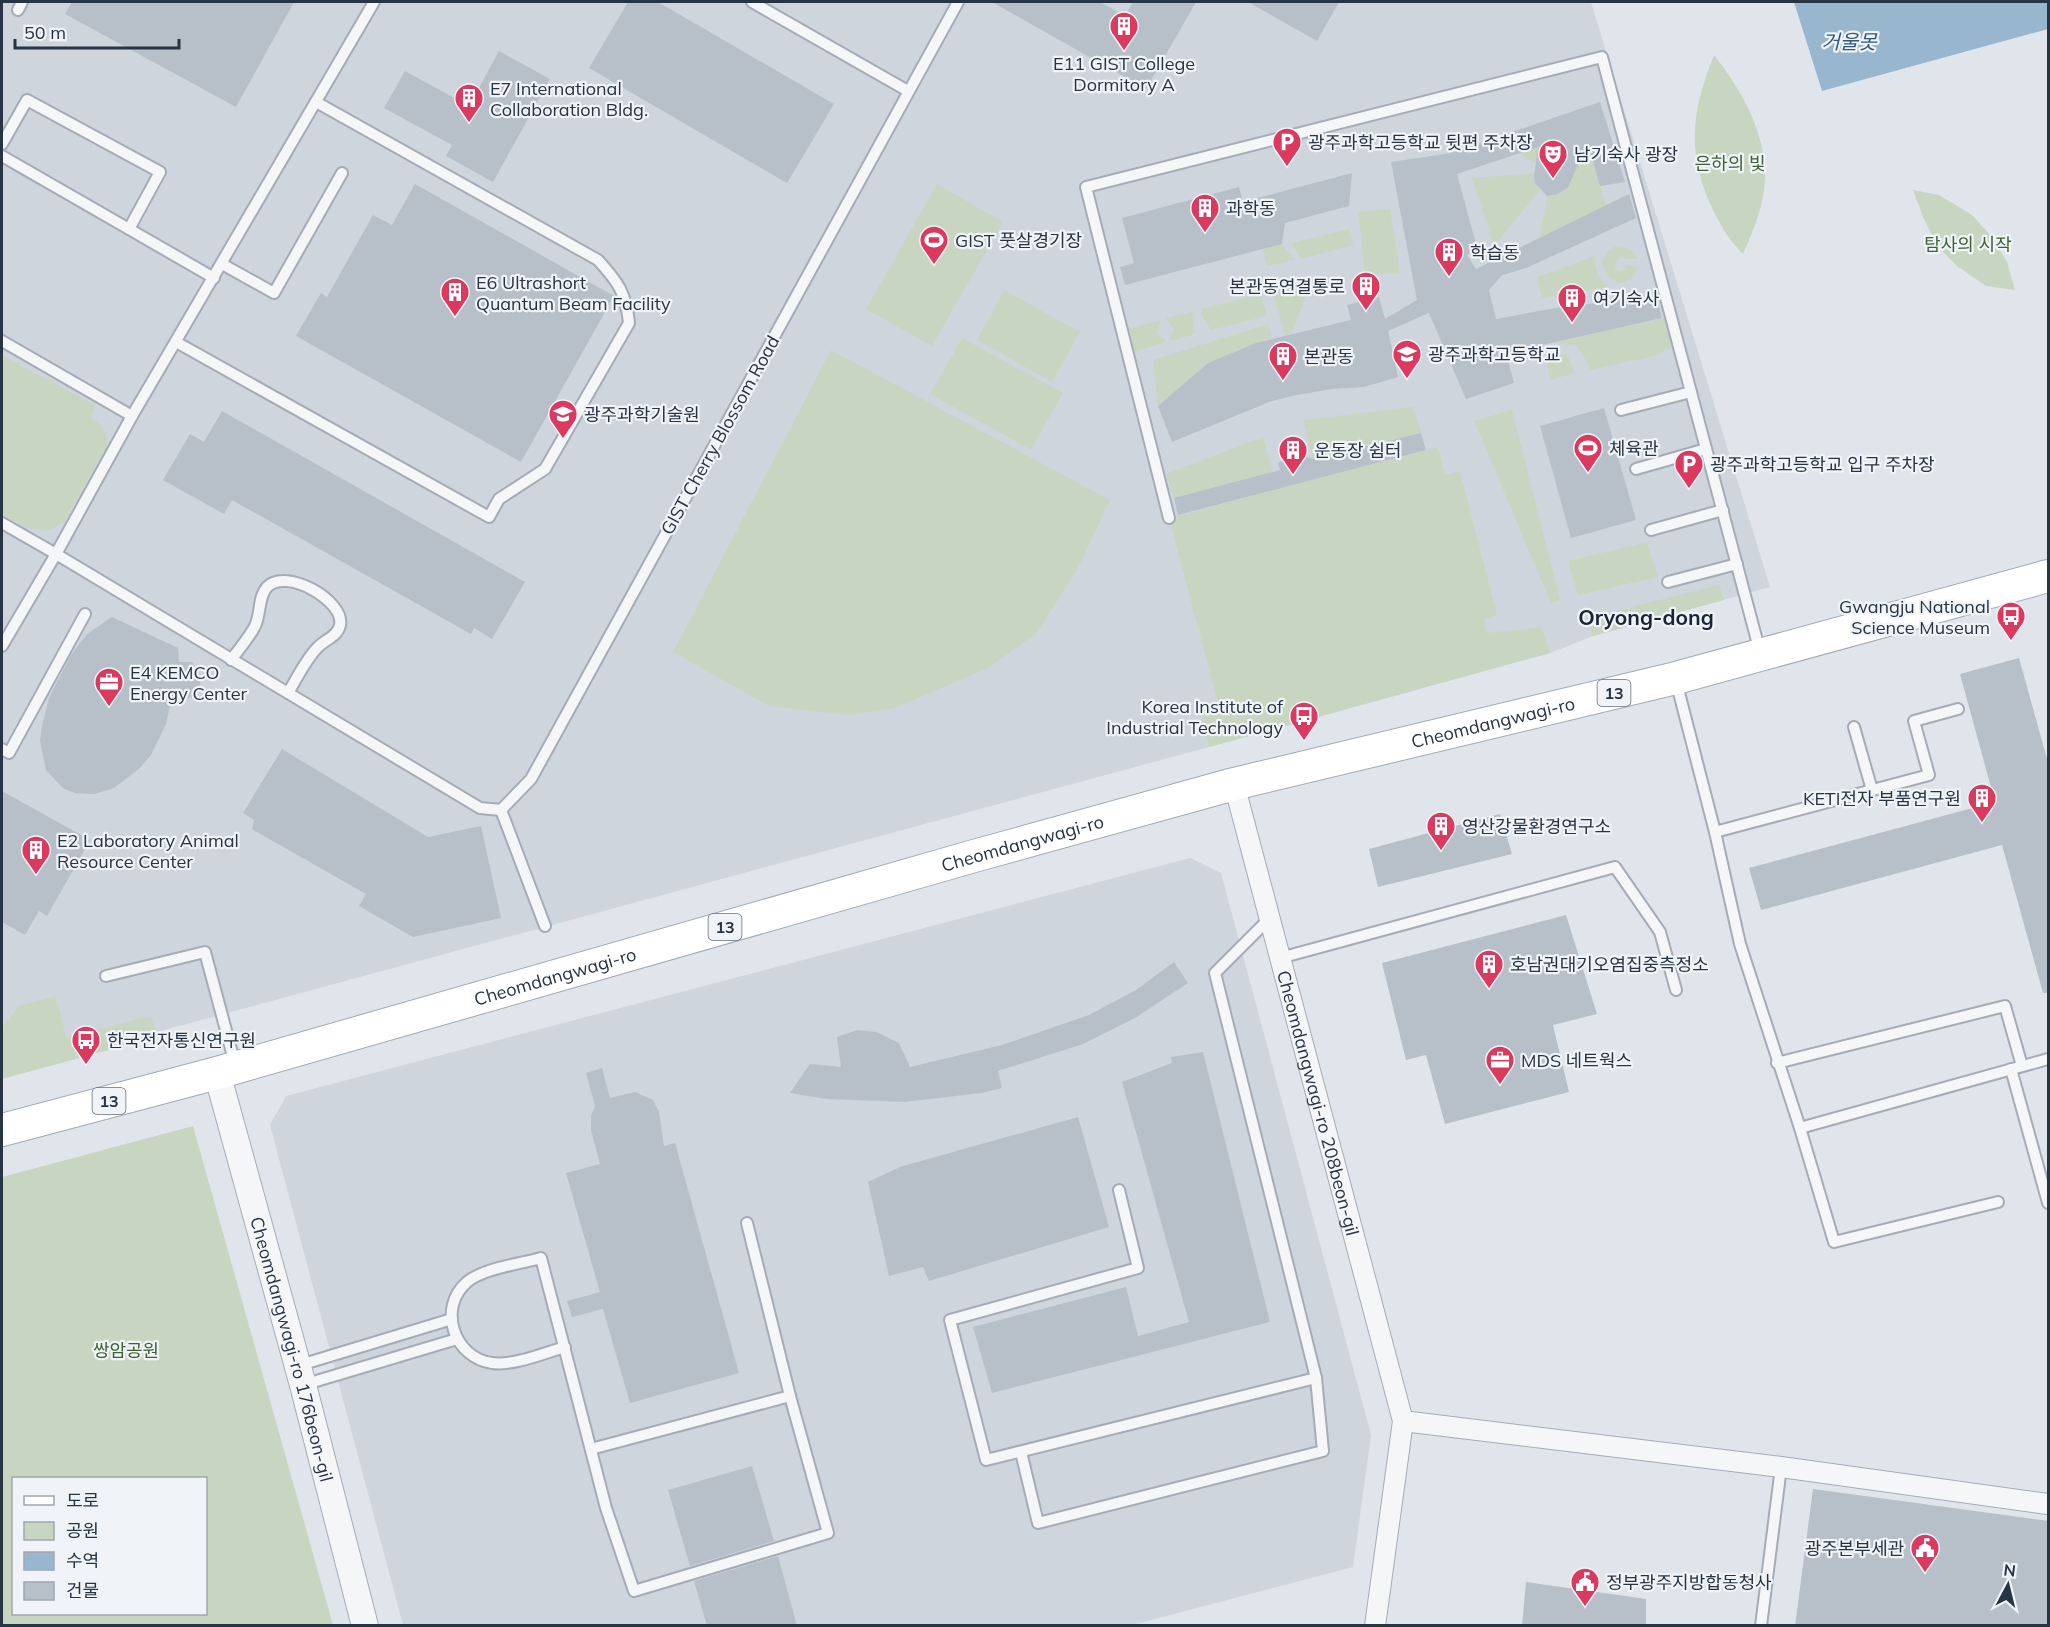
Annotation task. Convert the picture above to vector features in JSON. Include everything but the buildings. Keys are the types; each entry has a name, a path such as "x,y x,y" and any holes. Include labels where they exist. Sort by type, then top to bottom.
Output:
{"main road":[{"name":"Cheomdangwagi-ro","path":"2,1130 226,1070 1234,784 1676,678 2049,576"}],"street":[{"name":"Cheomdangwagi-ro 208beon-gil","path":"1234,784 1403,1421 1375,1626"},
{"name":"Cheomdangwagi-ro 176beon-gil","path":"226,1070 300,1376 365,1626"},
{"path":"1403,1421 1781,1467 2049,1504"}],"lane":[{"path":"2,646 132,416 374,2"},
{"path":"752,2 908,91"},
{"name":"GIST Cherry Blossom Road","path":"501,810 531,779 958,2"},
{"path":"1168,518 1086,187 1602,57 1761,655"},
{"path":"2,144 27,100 160,172 129,229"},
{"path":"176,342 489,517 499,499 544,469 556,449 629,323 627,303 616,281 598,260 316,102"},
{"path":"2,156 214,278"},
{"path":"222,264 274,292 342,173"},
{"path":"2,341 132,416"},
{"path":"1622,410 1691,392"},
{"path":"1636,469 1706,449"},
{"path":"1651,530 1723,510"},
{"path":"2,523 480,808 501,810 545,926"},
{"path":"1668,582 1737,564"},
{"path":"231,660 255,626 265,589 272,583 284,580 311,588 330,603 339,614 340,628 336,634 314,651 288,693"},
{"path":"2,749 9,753 85,614"},
{"path":"1676,678 1740,944 1800,1128 1834,1242 1998,1202"},
{"path":"1714,832 1929,775 1914,721 1958,709"},
{"path":"1854,727 1872,790"},
{"path":"1280,958 1615,867 1660,932 1676,990"},
{"path":"1021,1452 1038,1524 1323,1451 1316,1377 1215,973 1269,919"},
{"path":"106,976 205,952 226,1070"},
{"path":"1778,1063 2005,1006 2017,1068 2049,1203"},
{"path":"1800,1128 2049,1059"},
{"path":"1119,1190 1138,1268 950,1320 986,1460 1316,1377"},
{"path":"565,1347 509,1362 494,1363 479,1359 466,1351 457,1339 452,1309 457,1295 466,1283 479,1274 542,1258 565,1347 606,1508 634,1591 828,1533 790,1396 747,1223"},
{"path":"300,1376 452,1319"},
{"path":"300,1376 457,1339"},
{"path":"591,1449 790,1396"},
{"path":"1761,1626 1781,1467"}],"shaded area":[{"name":"광주과학기술원","path":"2,2 1591,2 1770,587 1593,636 1550,653 1209,747 2,1074"},
{"path":"1190,858 1221,873 1371,1435 1353,1567 1132,1625 403,1625 270,1125 286,1096"}],"green space":[{"name":"은하의 빛","path":"1714,55 1743,97 1762,146 1765,180 1763,199 1743,254 1727,234 1714,212 1699,171 1696,152 1695,134 1700,96"},
{"path":"1584,131 1606,206 1540,238 1547,196 1538,165 1520,153"},
{"path":"1534,173 1535,183 1540,190 1494,246 1472,178"},
{"name":"GIST 풋살경기장","path":"937,184 1003,222 932,346 866,309"},
{"name":"탐사의 시작","path":"1913,190 1939,195 1972,215 1992,237 2007,262 2015,290 1986,286 1957,266 1938,247"},
{"path":"1390,209 1400,273 1365,275 1358,212"},
{"path":"1350,229 1353,245 1301,259 1291,243"},
{"path":"1282,244 1295,260 1267,266 1263,249"},
{"path":"1616,246 1629,249 1638,259 1625,259 1621,256 1616,262 1615,268 1620,271 1625,269 1626,265 1638,268 1631,279 1622,284 1608,276 1602,261 1608,251"},
{"path":"1595,256 1597,273 1607,287 1542,298 1537,277"},
{"path":"1311,283 1292,333 1285,335 1273,291"},
{"path":"1004,290 1080,332 1052,382 977,340"},
{"path":"1261,294 1267,316 1211,330 1201,314 1201,309"},
{"path":"1192,312 1195,334 1171,341 1169,337 1173,333 1173,328 1166,318"},
{"path":"1668,317 1672,337 1671,347 1658,355 1590,370 1576,345 1551,343"},
{"path":"1161,320 1157,332 1166,342 1133,352 1127,329"},
{"path":"1268,324 1272,338 1208,363 1158,406 1153,360"},
{"path":"962,338 1063,393 1031,450 930,394"},
{"path":"831,350 1110,500 1078,568 1036,634 986,669 895,708 849,715 769,706 673,652"},
{"path":"1567,354 1575,373 1550,380 1546,356"},
{"path":"2,355 95,405 91,417 101,426 106,436 107,446 63,523 54,528 39,531 31,529 2,514"},
{"path":"1414,407 1421,433 1313,460 1303,420"},
{"path":"1512,410 1560,600 1551,603 1474,421"},
{"path":"1263,437 1273,472 1174,498 1166,474"},
{"path":"1438,447 1445,475 1460,471 1497,615 1484,619 1487,633 1542,627 1550,653 1209,747 1198,708 1218,703 1169,518"},
{"path":"1647,542 1658,577 1578,595 1568,561"},
{"path":"1719,585 1724,600 1593,636 1588,618"},
{"path":"56,996 66,1037 151,1016 157,1037 2,1079 2,1028 18,1006"},
{"name":"쌍암공원","path":"193,1126 333,1625 2,1625 2,1177"}],"water":[{"name":"거울못","path":"1794,2 2048,2 2048,29 1822,91"}],"place":[{"name":"E11 GIST College Dormitory A","path":"1124,52"},
{"name":"E7 International Collaboration Bldg.","path":"469,124"},
{"name":"광주과학고등학교 뒷편 주차장","path":"1287,168"},
{"name":"남기숙사 광장","path":"1553,180"},
{"name":"과학동","path":"1205,234"},
{"name":"GIST 풋살경기장","path":"934,266"},
{"name":"학습동","path":"1449,278"},
{"name":"본관동연결통로","path":"1366,312"},
{"name":"E6 Ultrashort Quantum Beam Facility","path":"455,318"},
{"name":"여기숙사","path":"1572,324"},
{"name":"광주과학고등학교","path":"1407,380"},
{"name":"본관동","path":"1283,382"},
{"name":"광주과학기술원","path":"563,440"},
{"name":"체육관","path":"1588,474"},
{"name":"운동장 쉼터","path":"1293,476"},
{"name":"광주과학고등학교 입구 주차장","path":"1689,490"},
{"name":"Gwangju National Science Museum","path":"2011,642"},
{"name":"E4 KEMCO Energy Center","path":"109,708"},
{"name":"Korea Institute of Industrial Technology","path":"1304,742"},
{"name":"KETI전자 부품연구원","path":"1982,824"},
{"name":"영산강물환경연구소","path":"1441,852"},
{"name":"E2 Laboratory Animal Resource Center","path":"36,876"},
{"name":"호남권대기오염집중측정소","path":"1489,990"},
{"name":"한국전자통신연구원","path":"86,1066"},
{"name":"MDS 네트웍스","path":"1500,1086"},
{"name":"광주본부세관","path":"1925,1574"},
{"name":"정부광주지방합동청사","path":"1585,1608"}],"district":[{"name":"Oryong-dong","path":"1646,617"}]}
